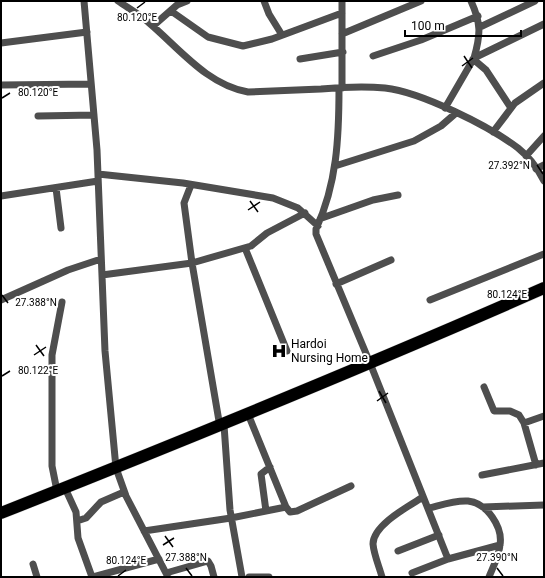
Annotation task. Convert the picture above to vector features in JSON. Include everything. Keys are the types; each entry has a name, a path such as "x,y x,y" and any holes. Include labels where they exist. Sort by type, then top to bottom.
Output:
{"highway":[{"path":"1,513 222,426 544,288"}],"street":[{"path":"84,1 98,178 105,351 116,468 124,492 167,575 208,562 214,577"},
{"path":"153,26 171,10 187,1"},
{"path":"264,1 269,14 282,35"},
{"path":"342,1 343,52 336,166 322,218 316,234 429,508 448,559"},
{"path":"342,34 421,1"},
{"path":"445,108 473,59 480,27 478,16 472,1"},
{"path":"480,27 520,4 535,1"},
{"path":"122,2 223,85 248,92 364,86 387,88 426,99 456,112 493,132 519,149 526,156 544,181"},
{"path":"171,10 208,38 238,45 250,45 342,13"},
{"path":"373,56 421,40 478,16"},
{"path":"473,59 544,24"},
{"path":"1,43 87,32"},
{"path":"300,60 343,52"},
{"path":"473,59 486,70 511,108"},
{"path":"493,132 511,108 520,99 544,83"},
{"path":"1,85 91,84"},
{"path":"336,166 414,141 441,126 456,112"},
{"path":"38,116 94,115"},
{"path":"526,156 544,136"},
{"path":"536,169 544,165"},
{"path":"1,196 56,188 98,178 191,185 273,198 305,212 318,226"},
{"path":"191,185 184,203 192,262 222,426 232,518 242,577"},
{"path":"56,188 61,228"},
{"path":"322,218 373,200 398,195"},
{"path":"102,275 192,262 245,248 255,244 268,233 305,212"},
{"path":"245,248 286,351"},
{"path":"430,300 544,254"},
{"path":"1,300 68,270 101,259"},
{"path":"336,284 391,260"},
{"path":"62,302 52,355 52,466 61,490 76,512 78,538 92,577 159,559"},
{"path":"484,386 494,411 514,412 519,415 524,423 536,465"},
{"path":"248,414 286,507 290,512 296,511 351,486"},
{"path":"524,423 544,416"},
{"path":"482,475 544,463"},
{"path":"266,511 261,474 270,467"},
{"path":"77,521 86,518 101,502 124,492"},
{"path":"382,577 374,549 374,538 376,533 386,522 424,496"},
{"path":"429,508 469,501 483,507 491,515 498,528 500,545 489,577"},
{"path":"483,507 544,505"},
{"path":"144,531 232,518 286,507"},
{"path":"398,551 439,536"},
{"path":"412,573 448,559 500,545"},
{"path":"33,564 37,577"},
{"path":"249,577 269,577"}],"place":[{"name":"Hardoi Nursing Home","path":"279,351"}]}
